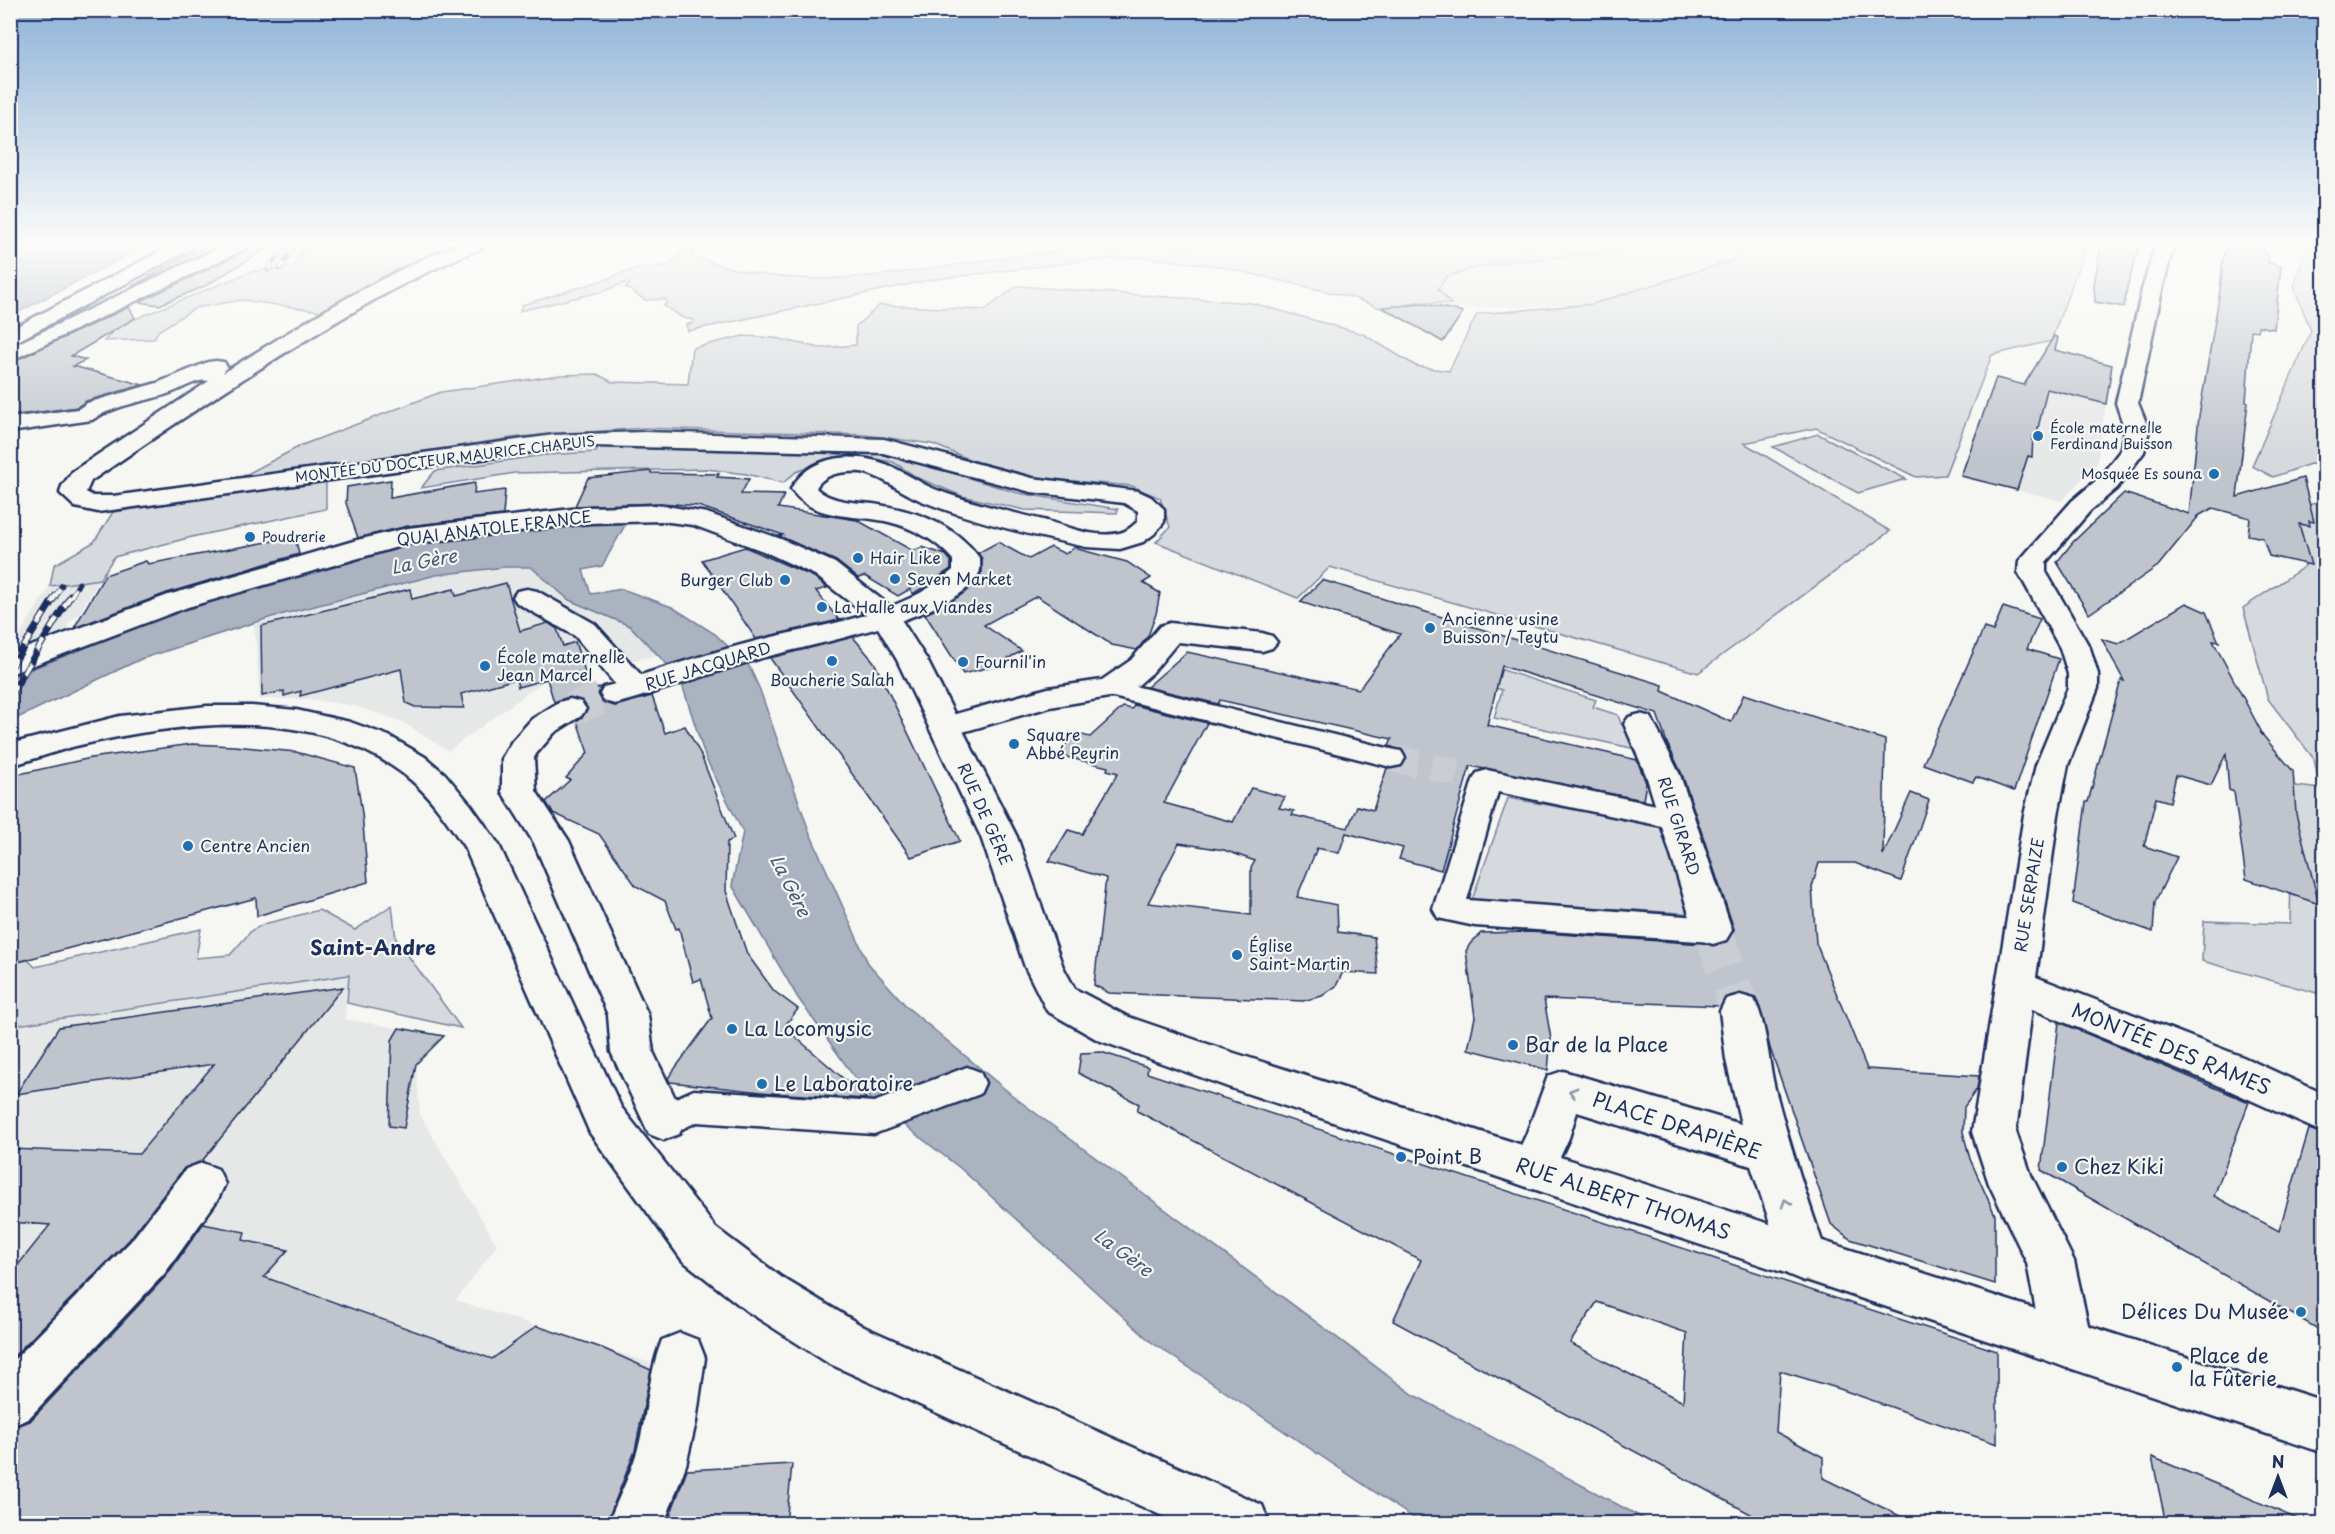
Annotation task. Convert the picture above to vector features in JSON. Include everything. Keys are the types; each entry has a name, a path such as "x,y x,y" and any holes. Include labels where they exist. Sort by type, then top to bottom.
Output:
{"street":[{"path":"10,328 33,316"},
{"path":"10,339 54,316"},
{"path":"10,355 92,316"},
{"name":"MONTÉE DU DOCTEUR MAURICE CHAPUIS","path":"333,316 267,354 82,476 74,486 73,493 84,503 128,502 543,444 594,439 645,439 884,446 1031,485 1129,496 1151,509 1151,522 1136,536 1123,540 1095,541 945,502 872,467 844,465 818,472 810,477 803,489 806,495 816,501 890,514 913,521 930,529 960,549 967,559 966,572 951,587 924,601 885,616"},
{"name":"RUE SERPAIZE","path":"2067,1342 2050,1261 2001,1159 1994,1132 2041,815 2052,765 2083,687 2083,674 2075,648 2032,572 2033,561 2081,506 2108,483 2132,452 2137,430 2127,403 2146,316"},
{"path":"10,424 84,415 95,408 165,388 216,367 201,386 210,391"},
{"name":"QUAI ANATOLE FRANCE","path":"17,662 178,601 366,546 408,536 590,515 660,513 698,518 772,545 825,569 885,616"},
{"name":"RUE JACQUARD","path":"527,597 585,630 636,688 763,649 885,616"},
{"name":"RUE DE GÈRE","path":"885,616 897,632 999,837 1044,967 1061,1000 1112,1028"},
{"path":"945,727 1048,698 1110,688 1125,680 1142,666 1170,632 1262,642"},
{"path":"1110,688 1391,758"},
{"path":"570,709 543,726 523,749 518,758 519,792 551,841 628,1015 632,1052 664,1121 694,1106 874,1118 967,1083"},
{"path":"10,755 81,735 124,726 201,717 236,716 295,721 334,728 362,737 405,759 438,787 457,808 481,845 605,1120 699,1244 765,1294 846,1345 1243,1524"},
{"name":"RUE GIRARD","path":"1640,724 1662,775 1713,930"},
{"path":"1676,819 1477,778 1441,911 1713,930"},
{"name":"MONTÉE DES RAMES","path":"2016,986 2229,1070 2325,1114"},
{"path":"1740,1011 1747,1060 1769,1152"},
{"name":"RUE ALBERT THOMAS","path":"1112,1028 1532,1169 2067,1342"},
{"name":"PLACE DRAPIÈRE","path":"1532,1169 1547,1138 1563,1089 1769,1152 1804,1258"},
{"path":"10,1401 148,1257 202,1184"},
{"path":"2067,1342 2325,1427"},
{"path":"635,1524 649,1501 674,1403 680,1358"}],"shaded area":[{"path":"143,316 183,316 158,331 154,339 104,341 118,326"},
{"path":"679,316 761,316 688,331 686,325 693,323 694,320"},
{"path":"868,316 1297,316 1363,334 1416,366 1449,371 1476,316 2060,316 2051,341 1992,355 1945,475 1916,477 1816,428 1744,443 1890,531 1698,673 1330,567 1298,598 1156,542 1170,527 1160,498 1132,486 1025,477 986,466 932,444 866,435 644,428 519,437 238,479 302,445 441,392 560,375 597,374 612,382 688,384 692,348 743,336 775,338 820,348 856,345 856,326"},
{"path":"2305,316 2324,316 2324,465 2310,464 2273,477 2252,466 2311,331"},
{"name":"École maternelle Ferdinand Buisson","path":"1996,378 2106,404 2097,463 2062,501 1961,476"},
{"path":"1818,434 1906,479 1858,493 1773,447"},
{"path":"599,447 884,452 1018,493 1118,509 1117,513 1025,510 962,496 918,478 893,462 868,458 827,461 796,472 783,483 746,474 706,469 515,473 421,488 435,471 544,455 596,452"},
{"path":"326,481 326,509 196,536 114,557 100,579 50,586 54,565 94,542 113,512"},
{"path":"2324,501 2324,995 2202,961 2204,921 2290,924 2291,875 2240,779 2320,789 2314,759 2268,699 2243,608 2305,566 2291,509"},
{"path":"505,567 531,567 569,600 629,626 660,655 584,669 547,679 448,751 401,721 354,706 310,699 260,699 254,623 436,575"},
{"path":"100,579 80,613 68,624 68,633 11,731 11,649 50,586"},
{"path":"1465,658 1596,700 1593,707 1618,715 1621,724 1639,730 1636,749 1494,718 1502,690 1454,674"},
{"path":"1508,798 1662,825 1697,914 1472,900"},
{"path":"392,905 396,939 461,1028 347,1003 349,975 11,1026 11,964 28,960 35,967 201,929 196,958 230,955 252,930 264,924 319,910 355,930"},
{"path":"349,975 345,1019 444,1036 416,1064 420,1115 497,1245 456,1300 666,1368 623,1523 11,1524 11,1026"}],"water":[{"name":"La Gère","path":"628,520 602,566 583,570 591,594 622,589 672,607 715,634 749,666 760,690 809,831 868,963 908,1008 1018,1100 1414,1395 1652,1523 1421,1523 1151,1342 960,1168 870,1099 798,998 732,885 743,832 706,759 680,678 630,626 569,600 531,567 505,567 436,575 272,617 141,659 11,721 11,677 190,607 394,545 559,524"}],"building":[{"path":"111,316 134,316 135,318 71,356 86,360 73,366 143,385 86,401 77,407 10,416 10,363"},
{"path":"1397,316 1461,316 1443,342"},
{"path":"2216,316 2275,316 2274,329 2258,326 2258,331 2251,330 2246,402 2248,402 2237,497 2303,478 2314,522 2309,521 2310,526 2299,524 2311,565 2269,556 2263,538 2248,535 2250,518 2213,508 2196,517 2198,517 2158,566 2089,614 2057,562 2073,542 2124,493 2189,514 2199,416"},
{"path":"2054,336 2058,338 2055,350 2112,365 2106,404 2047,389 2036,437 2033,436 2032,457 2028,456 2017,490 1961,476 1996,378 2024,385"},
{"path":"651,471 651,473 719,474 717,477 749,479 741,494 784,495 778,508 857,520 913,551 922,547 946,555 951,561 951,569 913,594 910,589 898,596 865,576 858,578 836,561 779,536 783,535 698,506 661,503 575,506 588,478"},
{"path":"391,480 390,498 475,483 474,494 505,490 503,515 408,526 358,538 346,503 347,487"},
{"path":"295,537 299,554 167,593 74,628 105,575 146,561 148,564"},
{"path":"998,542 1029,559 1051,547 1065,554 1074,548 1127,562 1151,578 1143,583 1160,593 1148,636 1137,650 1112,645 1037,596 984,625 1022,651 994,666 963,674 925,614 945,605 968,590 982,572 982,559 978,553"},
{"path":"745,547 814,577 827,588 816,591 839,620 756,639 702,560"},
{"path":"1322,580 1663,685 1662,691 1731,722 1744,694 1885,740 1883,855 1911,793 1929,800 1901,881 1855,863 1819,863 1812,887 1816,943 1867,1069 1979,1076 1977,1089 1964,1107 1963,1132 1970,1159 1995,1215 1995,1284 1850,1239 1831,1224 1770,1048 1755,997 1739,993 1725,997 1720,1006 1544,999 1551,1039 1548,1070 1468,1049 1475,1017 1466,951 1481,933 1530,932 1712,946 1733,941 1731,936 1734,929 1682,774 1667,743 1657,714 1502,666 1487,725 1637,760 1646,783 1643,800 1470,766 1441,870 1399,859 1403,848 1346,833 1339,853 1317,848 1297,897 1337,905 1338,932 1374,937 1378,974 1343,972 1336,986 1322,996 1303,1001 1109,993 1094,985 1106,878 1049,861 1068,830 1082,834 1118,773 1107,770 1108,767 1058,755 1074,733 1090,737 1123,707 1132,709 1134,705 1207,723 1164,803 1233,822 1251,788 1285,797 1279,808 1294,811 1292,815 1348,828 1357,806 1373,810 1387,768 1401,767 1407,759 1403,750 1389,746 1392,739 1220,700 1218,704 1147,687 1187,652 1359,689 1400,634 1300,602","holes":["1179,843 1224,850 1255,861 1251,868 1251,915 1148,903"]},
{"path":"506,583 520,631 548,623 557,629 563,646 575,642 591,690 601,687 598,695 602,702 615,706 652,696 665,733 685,726 700,753 734,839 727,842 726,891 747,954 774,991 798,1009 784,1027 867,1099 772,1093 670,1082 668,1078 712,1018 701,979 693,982 679,928 676,929 665,901 636,886 599,834 553,813 546,802 570,780 566,778 588,753 577,721 588,709 582,700 569,697 554,702 547,679 518,687 516,679 461,694 464,708 415,707 406,703 401,669 300,696 301,691 284,696 284,691 262,696 261,626 410,589 412,599 454,589 456,596"},
{"path":"2186,603 2206,612 2219,642 2213,641 2262,733 2260,732 2293,771 2296,814 2319,904 2246,879 2234,792 2229,790 2226,754 2211,785 2176,775 2170,802 2156,798 2144,846 2177,857 2155,902 2153,932 2073,903 2086,802 2088,802 2121,680 2124,681 2102,639 2118,644"},
{"path":"2003,607 2040,619 2027,649 2059,659 2014,791 1976,777 1973,782 1923,764 1984,628 1993,631"},
{"path":"853,637 874,662 960,841 911,857 770,658"},
{"name":"Centre Ancien","path":"192,744 296,752 355,768 362,813 368,882 257,916 256,898 10,964 10,776 91,758"},
{"path":"343,987 202,1161 184,1168 129,1240 10,1360 10,1275 50,1225 10,1222 10,1149 139,1154 214,1064 16,1094 59,1027"},
{"path":"2059,1022 2249,1102 2214,1196 2279,1231 2309,1129 2325,1135 2325,1333 2041,1170"},
{"path":"399,1028 444,1036 416,1064 404,1128 389,1126 392,1040"},
{"path":"1101,1052 1148,1067 1147,1073 1997,1351 1997,1444 1837,1388 1780,1371 1776,1432 1823,1457 1823,1478 1916,1524 1769,1524 1393,1321 1421,1260 1137,1111 1139,1104 1078,1073 1081,1053","holes":["1597,1302 1687,1333 1683,1402 1570,1343"]},
{"path":"203,1224 245,1232 243,1240 288,1250 264,1277 492,1359 537,1326 602,1348 651,1370 635,1451 606,1524 24,1524 10,1521 10,1428 30,1421 167,1275"},
{"path":"2152,1457 2235,1492 2309,1524 2166,1524"},
{"path":"792,1464 786,1524 667,1524 687,1470"}],"tunnel":[{"path":"570,709 615,694"},
{"path":"1391,758 1467,775"},
{"path":"1713,930 1740,1011"}],"railway":[{"path":"71,597 79,583"},
{"path":"55,597 62,585"},
{"path":"10,669 56,595"},
{"path":"10,696 71,595"}],"place":[{"name":"École maternelle Ferdinand Buisson","path":"2038,436"},
{"name":"Mosquée Es souna","path":"2214,474"},
{"name":"Poudrerie","path":"250,537"},
{"name":"Hair Like","path":"858,558"},
{"name":"Seven Market","path":"895,579"},
{"name":"Burger Club","path":"785,580"},
{"name":"La Halle aux Viandes","path":"822,607"},
{"name":"Ancienne usine Buisson / Teytu","path":"1430,628"},
{"name":"Boucherie Salah","path":"832,661"},
{"name":"Fournil'in","path":"963,662"},
{"name":"École maternelle Jean Marcel","path":"485,666"},
{"name":"Square Abbé Peyrin","path":"1014,744"},
{"name":"Centre Ancien","path":"188,846"},
{"name":"Église Saint-Martin","path":"1237,955"},
{"name":"La Locomysic","path":"732,1029"},
{"name":"Bar de la Place","path":"1513,1045"},
{"name":"Le Laboratoire","path":"762,1084"},
{"name":"Point B","path":"1401,1157"},
{"name":"Chez Kiki","path":"2062,1167"},
{"name":"Délices Du Musée","path":"2301,1312"},
{"name":"Place de la Fûterie","path":"2177,1367"}],"district":[{"name":"Saint-Andre","path":"373,948"}]}
